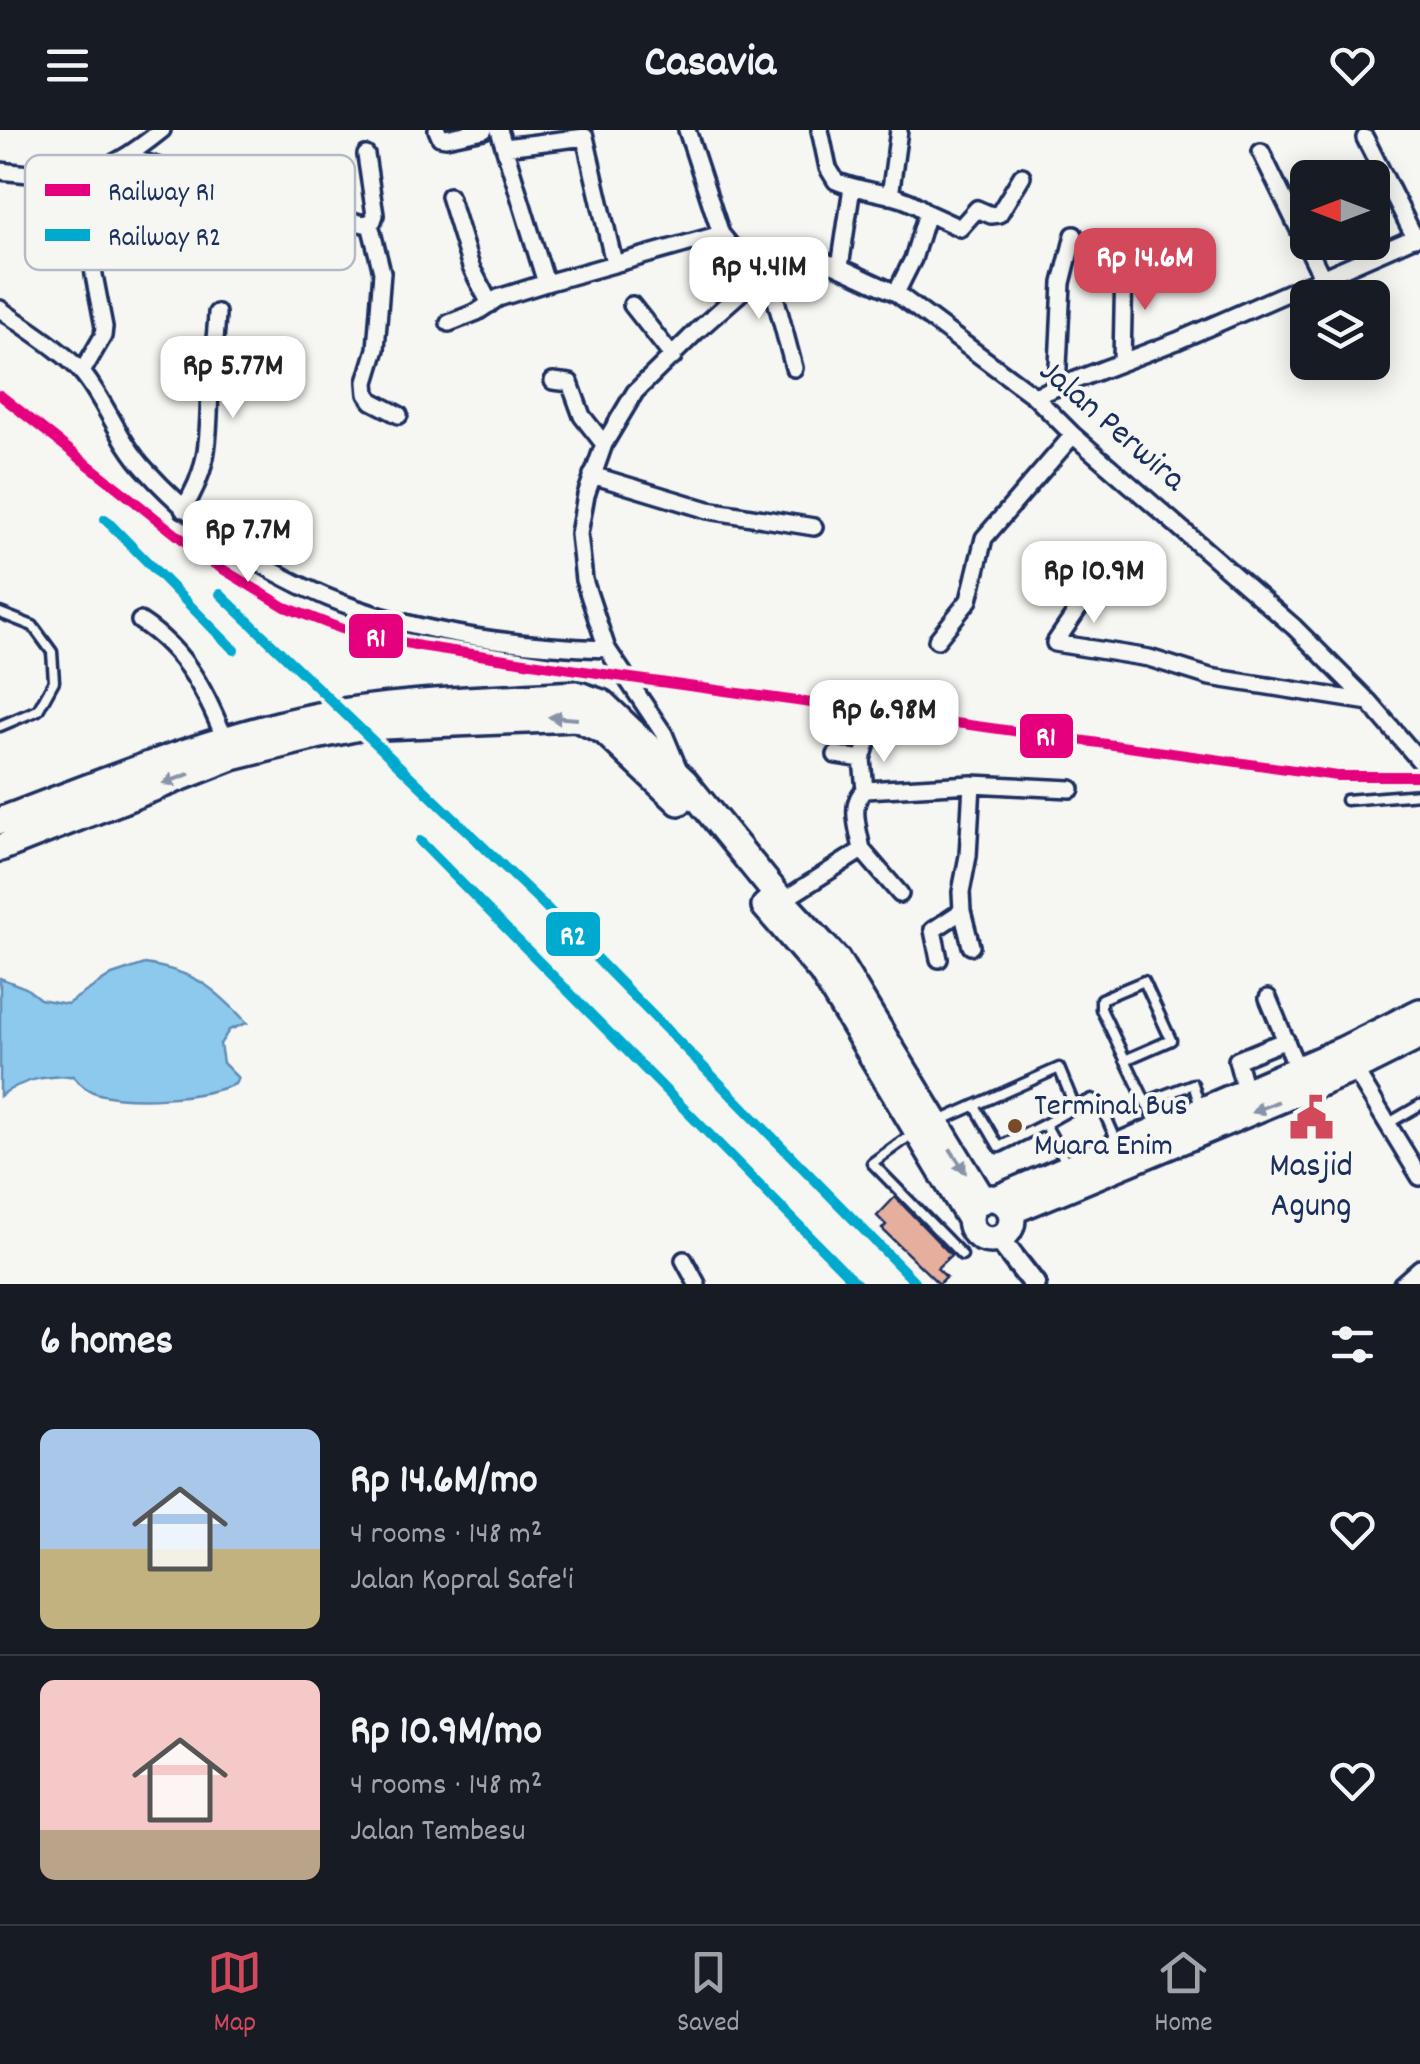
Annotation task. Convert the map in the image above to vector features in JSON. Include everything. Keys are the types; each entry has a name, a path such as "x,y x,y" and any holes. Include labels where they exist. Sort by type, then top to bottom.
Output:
{"highway":[{"path":"0,848 229,750 346,711 576,694 602,703 836,960 925,1127"},
{"path":"0,821 163,760 229,750"},
{"path":"678,787 822,972 925,1127 990,1207 1012,1222 1008,1233 999,1240 979,1237 990,1207 1118,1146 1163,1139 1202,1110 1296,1068 1349,1059 1420,1012"},
{"path":"990,1207 1163,1139 1349,1059 1420,1036"}],"main road":[{"path":"999,1240 1034,1284"}],"street":[{"path":"438,130 446,138 484,130"},
{"path":"499,130 546,282"},
{"path":"686,130 720,234 757,278"},
{"path":"820,130 833,178 922,208 960,228 978,209 990,215 999,214 1022,176"},
{"path":"890,196 898,130"},
{"path":"130,155 160,131"},
{"path":"505,146 585,137 614,263"},
{"path":"1034,396 1323,279 1418,236 1365,138"},
{"path":"1261,152 1323,279"},
{"path":"366,155 374,215 370,224 382,272 376,349 366,382 367,394 372,401 399,415"},
{"path":"0,170 25,173"},
{"path":"840,267 852,187"},
{"path":"449,196 471,266 490,304"},
{"path":"896,293 914,259 926,213"},
{"path":"355,220 370,224"},
{"path":"449,322 546,282 720,234"},
{"path":"1057,387 1062,283 1074,235"},
{"name":"Jalan Perwira","path":"678,787 664,734 606,650 584,580 579,534 592,476 604,444 635,392 698,330 757,278 774,269 812,261 840,267 896,293 1034,396 1073,435 1294,627 1369,702 1420,762"},
{"path":"1122,362 1124,264"},
{"path":"774,269 776,300 794,368"},
{"path":"82,372 103,336 93,270"},
{"path":"632,305 673,357"},
{"path":"0,309 82,372 141,466 183,509 248,559 344,605 408,623 527,647 606,650"},
{"path":"183,509 198,486 210,434 210,382 217,313"},
{"path":"554,381 570,383 582,416 604,444"},
{"path":"937,640 968,600 984,538 1073,435"},
{"path":"592,476 708,510 814,527"},
{"path":"1096,584 1055,642 1148,658 1210,677 1369,702"},
{"path":"140,621 178,650 201,686 229,750"},
{"path":"865,790 862,759 870,737"},
{"path":"836,755 862,759"},
{"path":"970,946 962,911 972,784"},
{"path":"900,894 862,850 855,805 857,796 865,790 972,784 1071,790"},
{"path":"782,900 862,850"},
{"path":"939,959 933,936 935,926 962,911"},
{"path":"1268,998 1296,1068"},
{"path":"1245,1090 1237,1060 1286,1040"},
{"path":"1349,1059 1420,1177"},
{"path":"684,1260 697,1284"},
{"path":"1402,1284 1420,1268"}],"lane":[{"path":"0,613 33,626 52,652 54,681 38,710 0,726"},
{"path":"1346,800 1420,794"},
{"path":"1126,1060 1170,1040 1144,981 1101,1000 1101,1009 1163,1139"},
{"path":"962,1254 872,1163 925,1127 1058,1068 1075,1107"},
{"path":"1146,1102 1192,1084 1202,1110"},
{"path":"975,1106 999,1148 1092,1099 1100,1103 1118,1146"},
{"path":"1388,1123 1420,1106"},
{"path":"1045,1124 1070,1168"}],"water":[{"path":"145,964 202,983 247,1023 229,1030 220,1044 223,1063 238,1078 235,1084 186,1096 130,1098 95,1093 73,1076 63,1076 26,1082 0,1096 0,978 26,988 40,999 67,1004 112,975"}],"building":[{"path":"895,1197 951,1255 937,1268 946,1277 939,1284 882,1229 886,1225 877,1216"}],"rail line":[{"name":"R1","path":"0,395 211,562 285,607 342,629 420,646 624,677 1337,776 1420,776"},
{"name":"R2","path":"105,519 234,650"},
{"name":"R2","path":"220,594 542,903 917,1284"},
{"name":"R2","path":"420,841 857,1284"}],"place":[{"name":"Masjid Agung","path":"1311,1118"},
{"name":"Terminal Bus Muara Enim","path":"1015,1126"}]}
